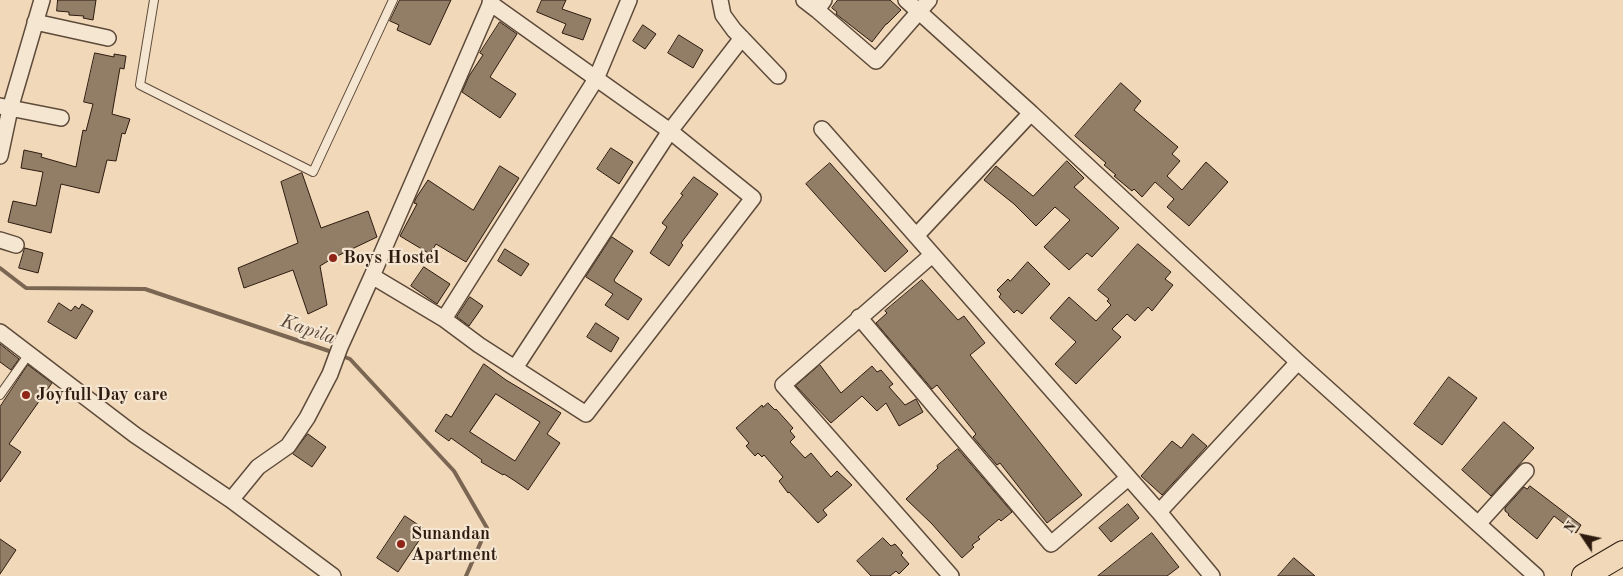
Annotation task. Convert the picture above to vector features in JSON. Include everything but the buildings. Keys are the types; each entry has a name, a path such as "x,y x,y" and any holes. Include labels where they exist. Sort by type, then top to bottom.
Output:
{"main road":[{"path":"1584,576 1623,553"}],"street":[{"path":"0,156 5,108 42,0"},
{"path":"444,320 596,79 629,0"},
{"path":"720,0 723,15 778,76"},
{"path":"804,0 820,5 876,61 924,6"},
{"path":"906,0 924,6 1031,113 1298,362 1536,576"},
{"path":"231,500 258,467 288,446 307,418 330,374 340,347 491,1 670,131 752,198 586,414 444,320 372,276"},
{"path":"35,22 108,38"},
{"path":"515,368 670,131 742,38"},
{"path":"5,108 61,118"},
{"path":"916,236 1031,113"},
{"path":"822,128 1159,512 1212,576"},
{"path":"0,240 16,244"},
{"path":"932,255 783,384 951,576"},
{"path":"859,317 1051,544 1128,478"},
{"path":"0,332 135,436 231,500 333,576"},
{"path":"1159,512 1298,362"},
{"path":"1478,524 1526,471"}],"lane":[{"path":"154,0 140,85 313,172 393,0"},
{"path":"0,395 30,354"}],"waterway":[{"name":"Kapila","path":"0,268 26,288 145,289 335,353"},
{"name":"Kapila","path":"342,356 350,359 454,471 487,528 466,576"}],"place":[{"name":"Boys Hostel","path":"333,258"},
{"name":"Joyfull Day care","path":"26,395"},
{"name":"Sunandan Apartment","path":"401,544"}]}
